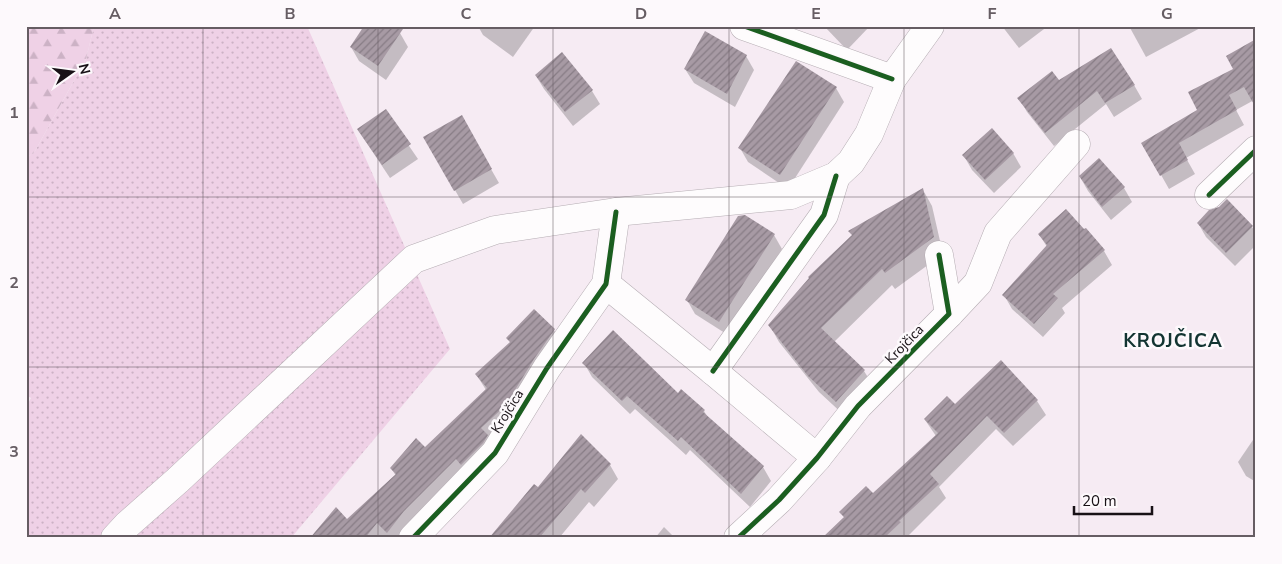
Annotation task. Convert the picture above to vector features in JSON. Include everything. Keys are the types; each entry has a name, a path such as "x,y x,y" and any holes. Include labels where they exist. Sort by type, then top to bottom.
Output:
{"street":[{"path":"744,26 892,78"},
{"path":"115,538 414,259 495,230 616,212 791,195 836,176 851,162 869,134 892,78 930,26"},
{"name":"Krojčica","path":"738,538 779,500 817,458 858,406 978,283 998,233 1076,144"},
{"path":"1210,195 1256,150"},
{"path":"713,371 824,215 836,176"},
{"name":"Krojčica","path":"413,538 495,453 547,368 606,284 616,212"},
{"path":"939,255 949,314"},
{"path":"606,284 817,458"}],"green space":[{"path":"26,26 94,26 86,59 35,151 26,159"},
{"path":"94,26 307,26 450,349 291,538 26,538 26,407 31,398 26,395 26,159 35,151 86,59"}],"building":[{"path":"364,26 405,26 378,66 350,47"},
{"path":"705,31 747,55 727,94 684,69"},
{"path":"1256,39 1256,108 1244,87 1229,95 1237,110 1179,143 1188,160 1160,176 1141,143 1197,110 1188,92 1233,69 1226,56"},
{"path":"1111,48 1135,85 1105,103 1097,91 1045,133 1017,98 1052,71 1059,80"},
{"path":"562,52 593,90 565,112 535,75"},
{"path":"796,61 837,87 780,175 738,148"},
{"path":"386,109 411,144 382,165 357,129"},
{"path":"462,115 492,169 454,191 423,137"},
{"path":"992,128 1014,153 985,180 962,155"},
{"path":"1099,158 1125,187 1102,207 1079,176"},
{"path":"923,188 934,237 885,273 882,269 821,328 865,370 836,402 808,376 768,325 808,277 852,235 848,231"},
{"path":"1227,199 1253,226 1226,253 1197,223 1209,210 1219,207"},
{"path":"1066,209 1105,250 1053,294 1058,298 1034,324 1002,295 1047,245 1038,234"},
{"path":"745,215 775,234 719,322 685,300 738,216"},
{"path":"534,309 555,329 505,406 481,428 488,435 483,443 461,465 456,459 404,511 387,533 377,523 365,538 310,538 336,507 347,519 396,474 390,468 416,438 425,447 487,388 475,374 510,342 506,338"},
{"path":"613,330 678,393 681,389 705,410 703,412 764,466 741,494 681,437 678,441 627,396 622,401 582,363"},
{"path":"1001,360 1038,400 1004,433 987,416 930,474 939,484 899,521 901,522 884,538 822,538 844,517 839,512 866,486 873,493 938,433 924,419 947,396 955,404"},
{"path":"581,434 611,464 585,493 581,489 539,538 489,538 534,484 538,487"}],"cycle path":[{"path":"744,26 892,79"},
{"path":"1209,195 1256,150"},
{"path":"713,371 824,215 836,176"},
{"path":"413,538 495,453 547,368 606,284 616,212"},
{"path":"738,538 779,500 817,458 858,406 949,314 939,255"}],"district":[{"name":"KROJČICA","path":"1173,340"}]}
